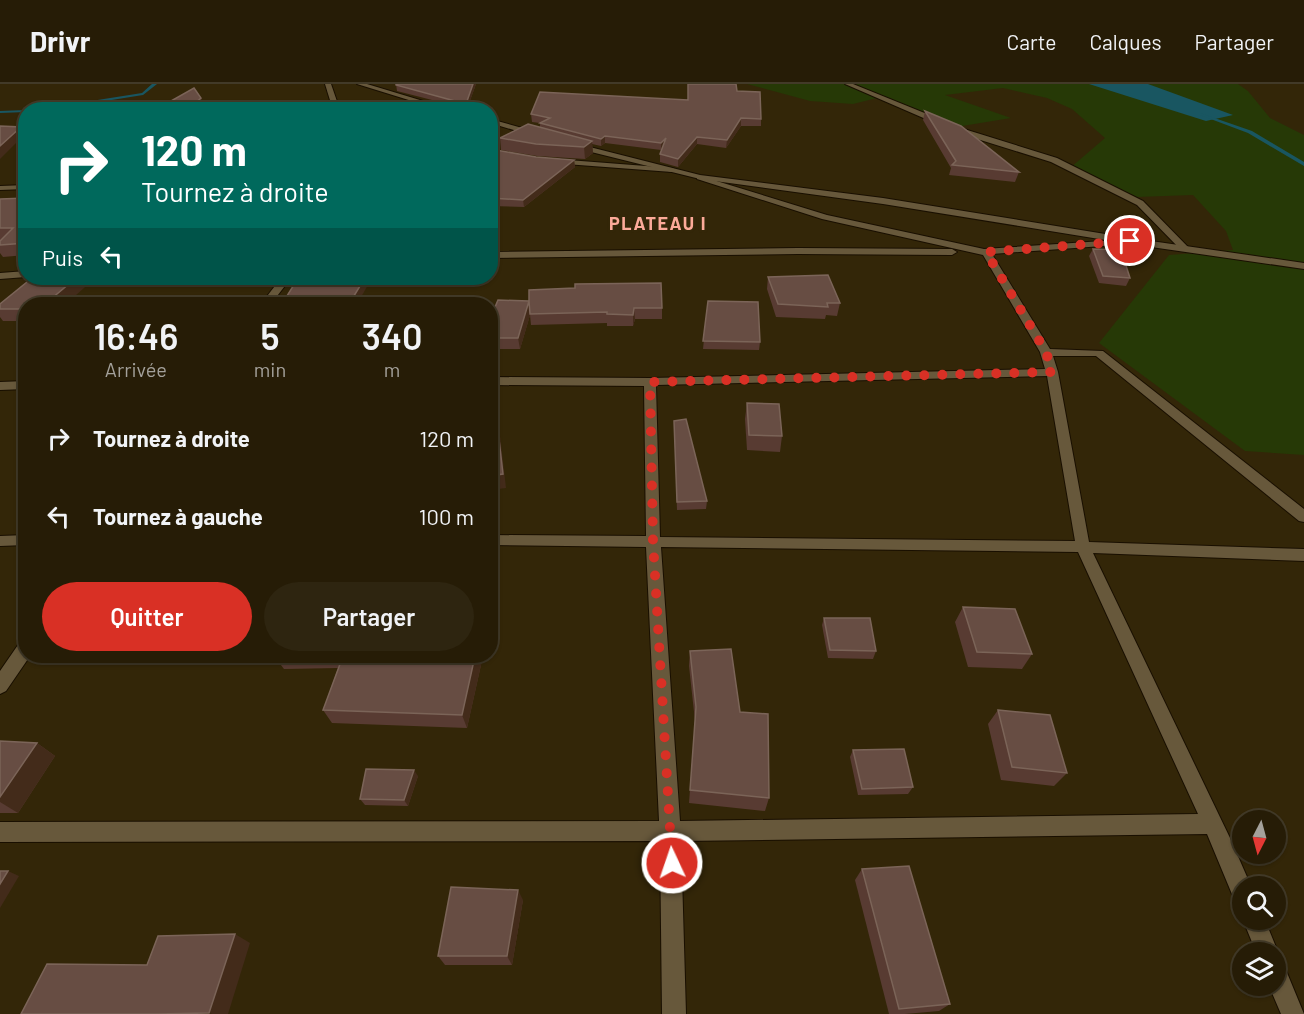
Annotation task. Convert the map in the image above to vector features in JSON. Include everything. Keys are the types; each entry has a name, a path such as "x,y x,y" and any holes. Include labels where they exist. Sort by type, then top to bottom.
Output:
{"street":[{"path":"360,84 422,102"},
{"path":"848,84 961,131 1064,165 1140,203 1185,249"},
{"path":"498,123 545,137"},
{"path":"568,143 700,177 825,217 986,252 1046,352 1052,372 1083,547 1236,876"},
{"path":"549,160 672,170"},
{"path":"700,177 883,201 1130,241 1304,266"},
{"path":"0,189 18,188"},
{"path":"498,255 798,251 986,252 1130,241"},
{"path":"0,276 18,275"},
{"path":"271,297 281,285"},
{"path":"1046,352 1099,353 1304,517"},
{"path":"498,381 650,382 1052,372"},
{"path":"650,382 653,541 670,831 674,1014"},
{"path":"0,386 18,385"},
{"path":"0,541 18,540"},
{"path":"498,540 1083,547 1304,555"},
{"path":"0,686 18,659"},
{"path":"0,832 670,831 1213,824"},
{"path":"1285,996 1293,1014"}],"green space":[{"path":"747,84 1238,84 1248,91 1270,118 1304,135 1304,455 1245,451 1099,343 1169,255 1233,250 1226,231 1193,195 1137,197 1070,168 1105,138 1072,109 1047,98 1003,88 945,95 1011,118 950,128 881,97 853,104 810,101"}],"water":[{"path":"1089,84 1148,84 1233,115 1206,121"}],"building":[{"path":"473,84 467,102 459,102 396,85"},
{"path":"688,84 736,84 737,91 760,92 761,119 741,118 727,140 697,137 678,159 660,154 666,138 661,143 605,136 601,139 540,123 550,118 531,114 540,92 688,100"},
{"path":"194,88 201,98 196,102 169,102"},
{"path":"925,111 961,126 1019,172 952,165 956,161"},
{"path":"528,124 592,141 584,147 536,144 500,138"},
{"path":"0,126 18,127 18,130 0,146"},
{"path":"498,150 574,160 523,200 498,198"},
{"path":"18,198 18,244 0,245 0,241 13,228 0,228 0,199"},
{"path":"1093,249 1121,250 1130,278 1103,276"},
{"path":"828,275 840,303 827,303 828,307 778,304 768,277"},
{"path":"661,283 662,308 634,308 633,315 607,314 607,312 530,314 529,290 575,288 575,284"},
{"path":"23,285 68,285 53,297 18,297 18,309 0,309 0,304"},
{"path":"294,285 361,285 353,297 286,297"},
{"path":"498,300 529,301 518,338 498,338"},
{"path":"708,301 758,302 760,342 703,341"},
{"path":"747,403 779,404 782,436 749,435"},
{"path":"686,419 707,501 677,502 674,421"},
{"path":"498,431 503,474 498,475"},
{"path":"963,607 1015,609 1032,654 977,652"},
{"path":"824,618 870,618 876,651 830,650"},
{"path":"731,649 740,712 768,714 769,798 690,790 696,707 690,651"},
{"path":"340,663 473,663 462,715 323,710"},
{"path":"998,710 1050,715 1067,773 1012,767"},
{"path":"0,741 37,743 0,797"},
{"path":"904,749 913,787 862,789 853,750"},
{"path":"366,769 414,770 404,800 360,799"},
{"path":"909,866 950,1004 899,1009 862,869"},
{"path":"0,871 8,871 0,884"},
{"path":"451,887 518,890 507,956 438,956"},
{"path":"235,934 209,1013 21,1014 47,964 147,965 158,936"}],"waterway":[{"path":"90,102 143,94 155,84"},
{"path":"0,112 18,111"},
{"path":"1202,114 1250,132 1304,164"}],"district":[{"name":"PLATEAU I","path":"658,224"}],"route":[{"path":"672,863 653,541 650,382 1052,372 1046,352 986,252 1130,241"}]}
